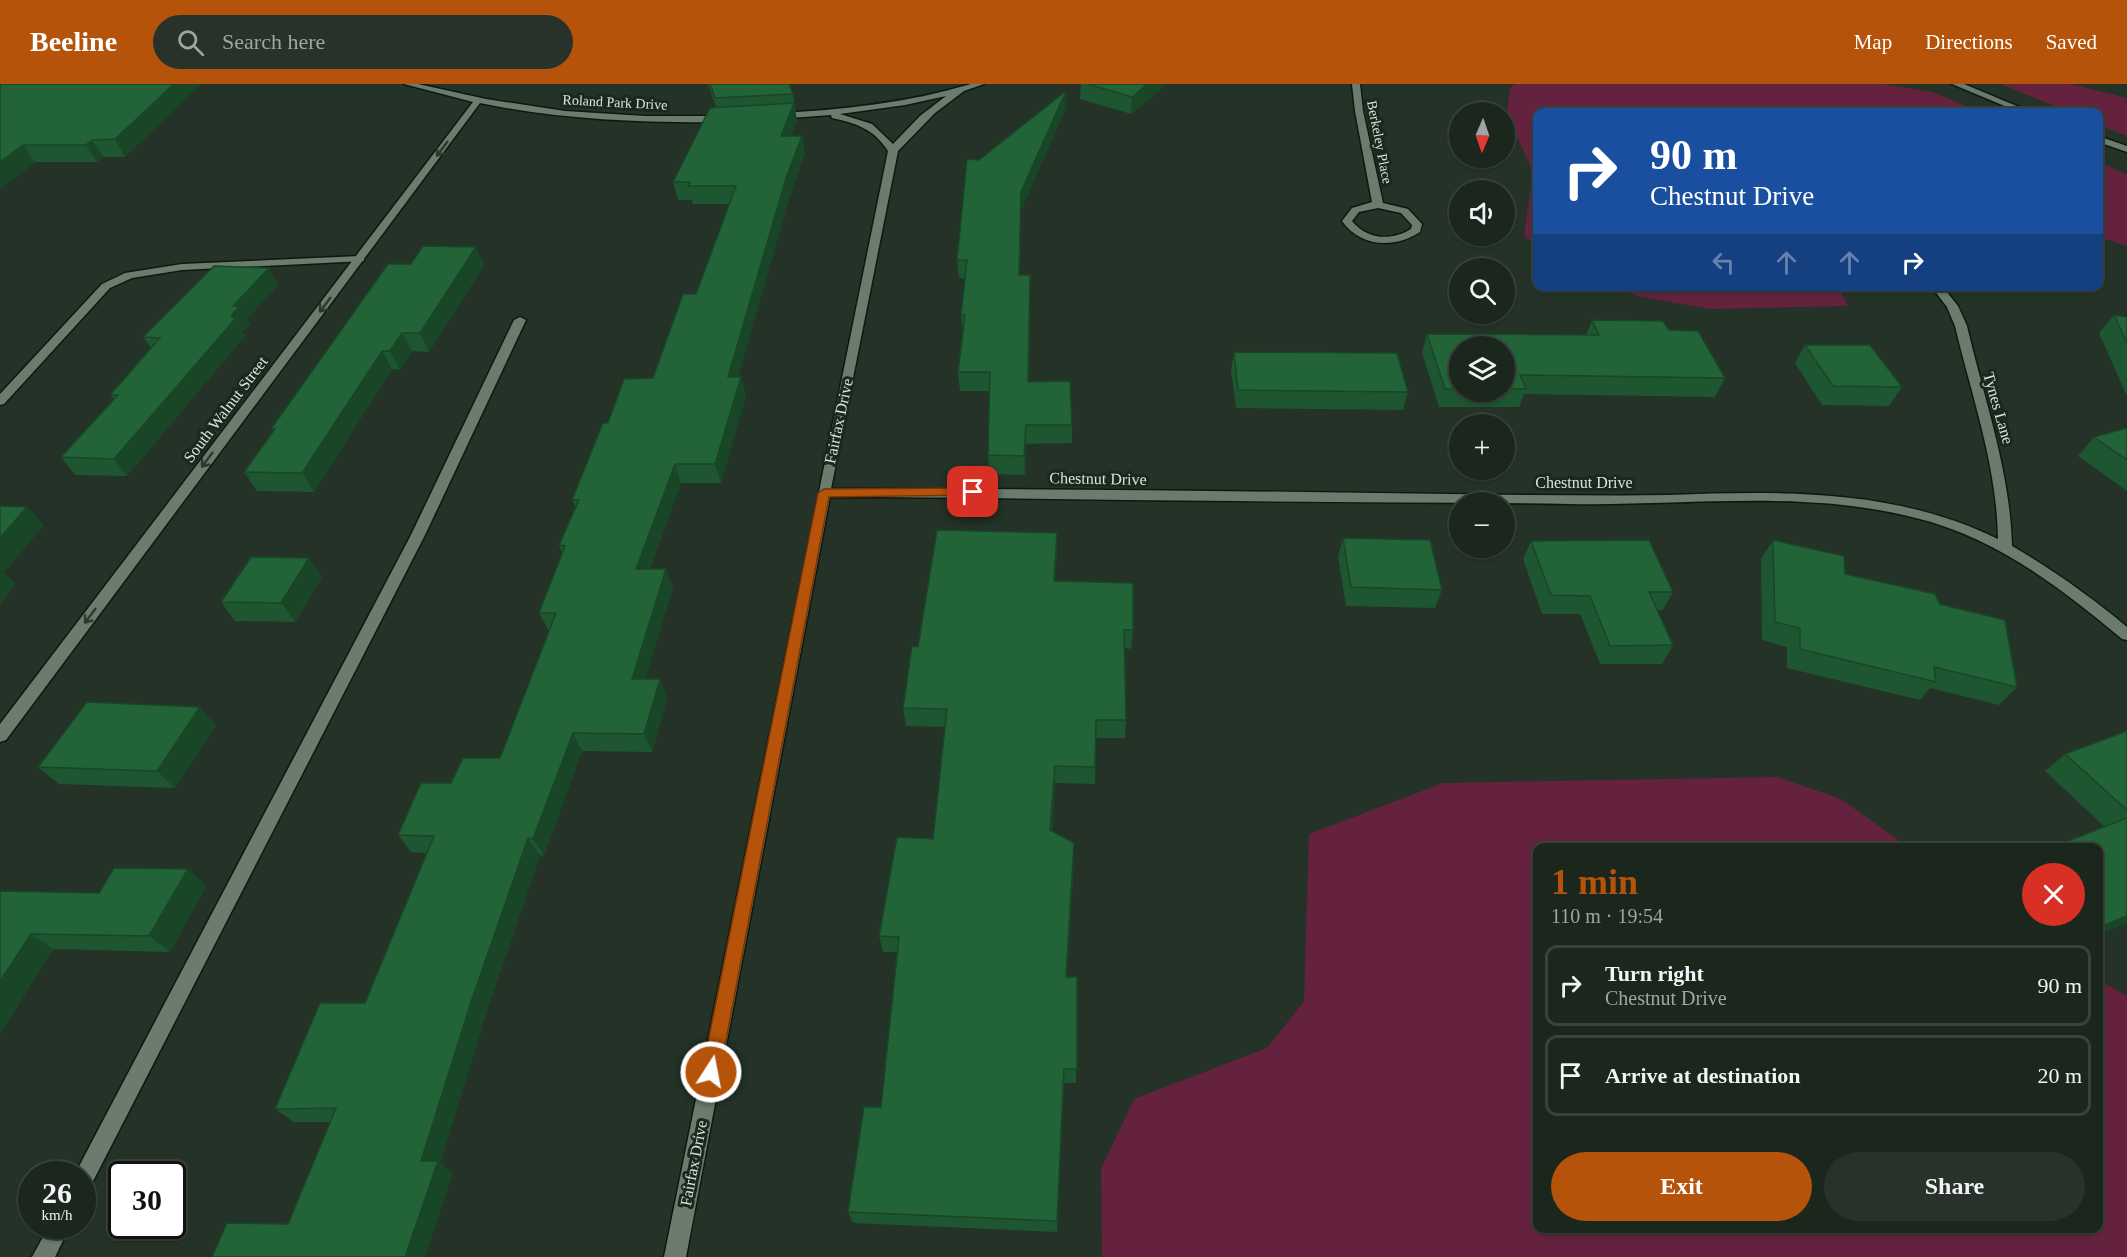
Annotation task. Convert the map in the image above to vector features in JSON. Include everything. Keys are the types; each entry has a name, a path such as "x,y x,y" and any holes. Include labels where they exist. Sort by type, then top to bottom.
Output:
{"street":[{"name":"Roland Park Drive","path":"408,84 477,102 523,109 652,119 739,118"},
{"path":"760,117 823,114 960,91 980,84"},
{"name":"Berkeley Place","path":"1356,84 1359,111 1378,205"},
{"path":"1956,84 2016,108"},
{"path":"823,114 847,117 866,123 886,138 893,151 908,131 960,91"},
{"name":"South Walnut Street","path":"0,736 477,102"},
{"path":"2103,140 2127,150"},
{"name":"Fairfax Drive","path":"675,1257 893,151"},
{"name":"Berkeley Place","path":"1378,205 1398,209 1412,217 1417,224 1416,230 1409,236 1385,240 1359,234 1351,228 1347,221 1349,214 1355,209 1378,205"},
{"path":"0,400 106,286 129,275 182,267 360,259"},
{"name":"Tynes Lane","path":"1940,291 1952,306 1961,326 1996,459 2006,524 2005,547"},
{"path":"93,1161 412,546 520,320"},
{"name":"Chestnut Drive","path":"824,493 994,492 1601,500 1736,495 1861,502 1918,514 1963,528 2005,547 2063,584 2127,635"},
{"path":"43,1257 53,1239"}],"shaded area":[{"path":"1515,84 1883,84 1932,92 1971,108 1533,108 1533,172 1515,132 1515,102 1508,102 1510,88"},
{"path":"2001,84 2070,84 2127,98 2127,136 2103,127 2103,108 2059,108"},
{"path":"2103,164 2127,174 2127,246 2103,238"},
{"path":"1533,172 1533,243 1524,235"},
{"path":"1623,291 1840,291 1848,306 1710,309 1637,296"},
{"path":"1777,777 1841,799 1902,843 1533,843 1533,1233 2103,1233 2103,982 2127,996 2127,1257 1102,1257 1101,1169 1134,1099 1267,1048 1304,1001 1309,834 1443,783"}],"building":[{"path":"0,84 174,84 115,139 92,140 86,145 23,145 0,162"},
{"path":"710,84 789,84 793,94 715,98"},
{"path":"1088,84 1147,84 1132,97"},
{"path":"1066,91 1021,192 1019,275 1030,275 1028,382 1070,381 1072,425 1026,425 1024,456 988,455 990,372 958,372 965,315 961,315 967,260 957,260 967,159 979,160"},
{"path":"794,103 781,136 802,136 786,178 728,377 741,377 715,464 675,464 636,569 666,569 632,679 660,679 644,734 573,733 533,839 528,838 471,1002 421,1161 438,1161 405,1257 212,1257 227,1223 288,1224 336,1108 275,1109 320,1003 365,1003 434,836 398,835 421,783 451,783 463,758 500,758 556,613 539,613 565,546 559,545 579,500 572,500 603,423 608,423 624,379 653,378 683,294 696,294 736,186 688,186 690,182 673,182 710,108"},
{"path":"423,246 476,247 420,333 402,333 390,351 382,351 302,473 244,472 275,429 271,429 388,264 411,264"},
{"path":"214,266 269,268 233,306 239,307 231,316 235,319 114,459 61,457 118,395 110,395 160,338 143,337"},
{"path":"2114,315 2127,317 2127,343"},
{"path":"1592,320 1663,321 1669,330 1698,331 1725,378 1520,375 1526,389 1515,389 1515,336 1449,336 1449,389 1445,389 1427,334 1599,335"},
{"path":"1805,345 1870,345 1902,387 1833,386"},
{"path":"1234,352 1397,353 1408,392 1238,390"},
{"path":"2127,428 2127,460 2094,437"},
{"path":"0,506 27,507 0,538"},
{"path":"937,530 1057,533 1054,581 1133,583 1133,630 1124,630 1126,720 1096,720 1095,767 1055,766 1050,830 1074,843 1066,977 1077,977 1077,1069 1064,1069 1057,1221 848,1212 864,1107 881,1107 899,937 879,936 897,837 933,839 947,709 903,708 912,646 918,647"},
{"path":"1343,538 1430,540 1442,590 1351,587"},
{"path":"1649,540 1673,592 1649,592 1673,645 1610,646 1590,596 1551,595 1531,541"},
{"path":"1773,540 1844,556 1845,574 1935,594 1940,604 2005,620 2017,687 1934,667 1936,682 1800,649 1800,628 1775,622"},
{"path":"251,557 309,558 281,603 221,602"},
{"path":"87,702 200,707 157,771 38,767"},
{"path":"2127,731 2127,810 2065,754"},
{"path":"2127,818 2127,916 2103,926 2103,843 2063,843"},
{"path":"114,868 188,869 149,936 31,934 0,981 0,891 99,893"}],"route":[{"path":"711,1072 824,493 973,492"}]}
